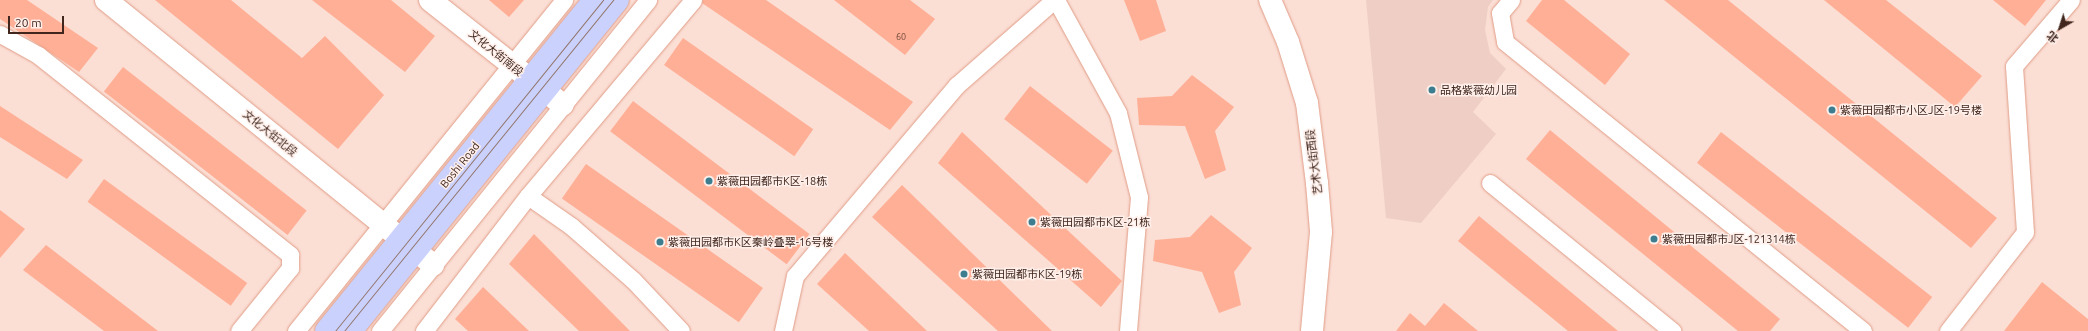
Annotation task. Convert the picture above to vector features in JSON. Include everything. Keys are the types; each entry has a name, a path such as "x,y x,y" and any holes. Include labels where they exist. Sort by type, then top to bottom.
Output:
{"main road":[{"name":"Boshi Road","path":"537,85 594,0"},
{"name":"Boshi Road","path":"326,331 408,245 537,85 618,0"},
{"name":"Boshi Road","path":"351,331 408,245"}],"street":[{"name":"文化大街北段","path":"106,0 433,265"},
{"name":"文化大街南段","path":"430,0 563,105"},
{"name":"Boshi Road","path":"296,331 564,0"},
{"path":"380,331 648,0"},
{"path":"424,331 528,196 693,0"},
{"path":"783,331 795,276 957,85 1055,0 1118,112 1139,197 1128,331"},
{"name":"艺术大街西段","path":"1270,0 1288,42 1307,103 1318,183 1322,232 1316,318 1312,331"},
{"path":"1511,0 1500,13 1505,42 1863,331"},
{"path":"1948,331 2025,232 2014,66 2071,0"},
{"path":"0,34 38,54 290,255 290,268 239,331"},
{"path":"1490,183 1672,331"},
{"path":"528,196 571,226 633,280 681,331"}],"shaded area":[{"name":"品格紫薇幼儿园","path":"1366,0 1493,0 1488,7 1485,30 1490,53 1506,69 1473,112 1496,134 1421,223 1386,218"}],"building":[{"path":"0,0 27,0 98,48 79,72 0,19"},
{"path":"155,0 231,0 302,58 325,36 384,95 338,149"},
{"path":"312,0 391,0 435,36 405,72"},
{"path":"489,0 524,0 509,17"},
{"path":"703,0 766,0 913,102 890,130 702,3"},
{"path":"834,0 910,0 935,19 905,55"},
{"path":"1124,0 1156,0 1166,31 1140,41"},
{"path":"1542,0 1564,0 1630,54 1605,85 1526,21"},
{"name":"紫薇田园都市小区J区-19号楼","path":"1664,0 1728,0 1997,218 1971,248"},
{"path":"1824,0 1886,0 1982,76 1955,107"},
{"path":"1993,0 2046,0 2025,26"},
{"path":"683,38 813,129 794,156 664,65"},
{"path":"123,67 307,210 288,235 104,91"},
{"path":"1192,75 1234,107 1215,131 1226,170 1205,179 1185,126 1139,125 1137,98 1172,96"},
{"path":"1030,86 1113,151 1087,184 1004,119"},
{"name":"紫薇田园都市K区-18栋","path":"633,101 809,234 787,264 610,131"},
{"path":"0,106 83,160 67,179 0,137"},
{"name":"紫薇田园都市J区-121314栋","path":"1550,130 1780,319 1770,331 1738,331 1526,159"},
{"name":"紫薇田园都市K区-21栋","path":"962,132 1122,281 1101,307 938,163"},
{"path":"1721,132 1932,297 1908,328 1697,163"},
{"name":"紫薇田园都市K区秦岭叠翠-16号楼","path":"586,164 763,288 739,322 562,198"},
{"path":"104,179 247,283 231,306 88,202"},
{"name":"紫薇田园都市K区-19栋","path":"902,185 1052,331 998,331 872,217"},
{"path":"0,210 25,229 0,258"},
{"path":"1211,215 1252,248 1234,272 1241,305 1219,313 1202,272 1153,261 1155,240 1190,237"},
{"path":"1479,216 1618,331 1568,331 1458,241"},
{"path":"534,234 630,331 579,331 509,264"},
{"path":"46,245 158,331 104,331 23,270"},
{"path":"845,253 927,331 869,331 817,284"},
{"path":"2042,282 2088,319 2088,331 2004,331"},
{"path":"483,287 529,331 468,331 455,319"},
{"path":"1444,303 1478,331 1396,331 1410,313 1425,326"}],"tram line":[{"path":"335,331 603,0"},
{"path":"344,331 613,0"}],"place":[{"name":"品格紫薇幼儿园","path":"1432,90"},
{"name":"紫薇田园都市小区J区-19号楼","path":"1832,110"},
{"name":"紫薇田园都市K区-18栋","path":"709,181"},
{"name":"紫薇田园都市K区-21栋","path":"1032,222"},
{"name":"紫薇田园都市J区-121314栋","path":"1654,239"},
{"name":"紫薇田园都市K区秦岭叠翠-16号楼","path":"660,242"},
{"name":"紫薇田园都市K区-19栋","path":"964,274"}]}
